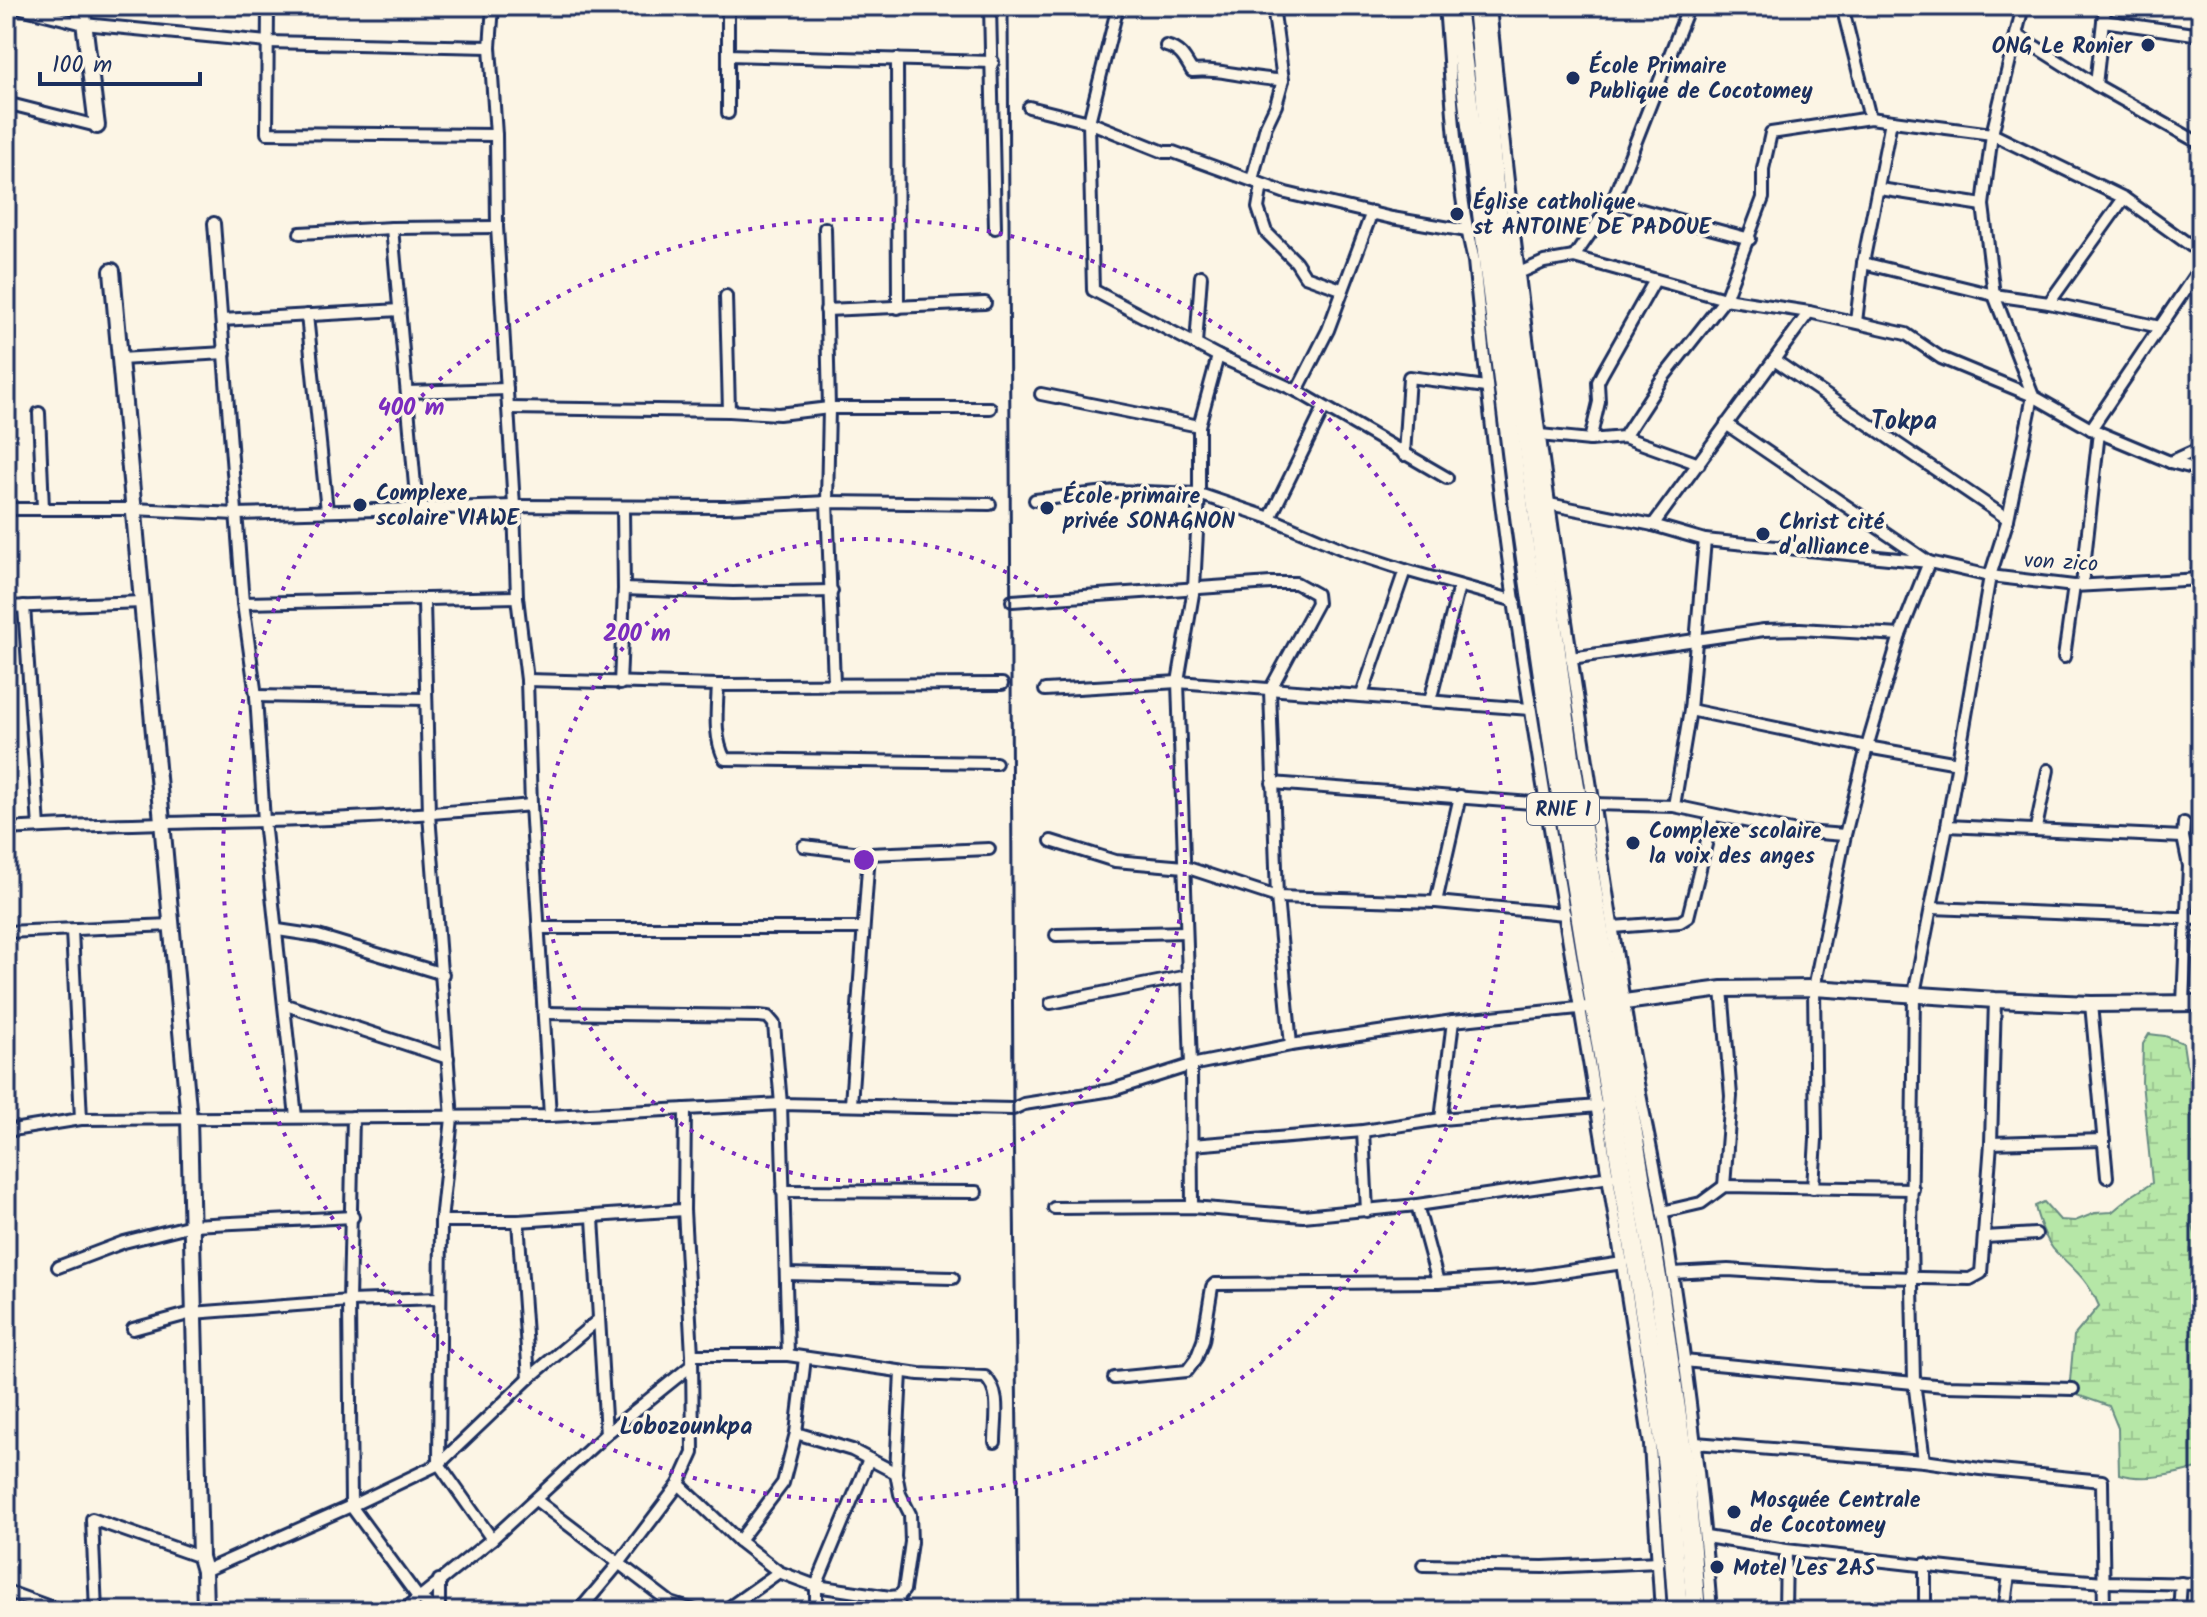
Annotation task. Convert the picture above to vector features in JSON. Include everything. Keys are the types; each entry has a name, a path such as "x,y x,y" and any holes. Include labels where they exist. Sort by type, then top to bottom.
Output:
{"highway":[{"name":"RNIE 1","path":"1456,6 1521,524 1602,1004 1659,1289 1684,1465 1696,1611"},
{"name":"RNIE 1","path":"1477,6 1494,185 1602,1004 1667,1466 1678,1611"}],"street":[{"path":"13,6 84,24 267,42 490,47"},
{"path":"6,103 97,126 82,6"},
{"path":"268,6 267,133 496,135"},
{"path":"493,6 490,47 496,135 497,227 517,597 527,680 531,805 550,1116"},
{"path":"728,6 728,113"},
{"path":"990,6 995,228"},
{"path":"1118,6 1089,122 1093,290 1218,356 1297,391 1447,478"},
{"path":"1252,180 1266,126 1283,80 1273,6"},
{"path":"1445,6 1467,231 1474,261 1486,387 1530,709 1565,914 1602,1004 1662,1212 1695,1443 1711,1611"},
{"path":"1490,6 1506,184 1592,804 1613,927 1602,1004 1598,1106 1650,1445 1661,1611"},
{"path":"1574,257 1612,202 1689,6"},
{"path":"1842,6 1870,118"},
{"path":"1924,1461 1914,1381 1914,994 1947,826 1990,576 2008,519 2033,396 1994,295 1983,205 1992,134 2023,6"},
{"path":"2096,85 2106,6"},
{"path":"2103,21 2201,35"},
{"path":"2017,35 2096,85 2201,144"},
{"path":"1166,46 1182,54 1192,71 1208,70 1262,80 1283,80"},
{"path":"728,55 993,62"},
{"path":"897,59 898,308"},
{"path":"1029,107 1089,122 1164,152 1173,152 1286,193 1392,218 1467,231"},
{"path":"1624,437 1662,379 1725,299 1763,198 1763,169 1771,133 1870,118 1992,134 2124,198 2201,253"},
{"path":"1856,322 1863,263 1891,121"},
{"path":"1252,180 1262,185 1258,208 1266,232 1296,262 1305,276 1341,289"},
{"path":"1880,189 1983,205"},
{"path":"2049,303 2124,198"},
{"path":"1612,202 1750,239"},
{"path":"1297,391 1328,330 1372,212"},
{"path":"214,223 243,603 256,696 264,821 296,1117"},
{"path":"300,233 497,227"},
{"path":"392,228 417,508"},
{"path":"825,228 829,408 827,502 834,683"},
{"path":"1519,273 1544,262 1574,257 1725,299 1809,312 1906,334 1941,358 2033,396 2095,430 2170,462 2201,470"},
{"path":"1863,263 1994,295 2049,303 2160,327"},
{"path":"2064,657 2078,585 2095,430 2201,266"},
{"path":"112,271 189,1119 192,1313 205,1611"},
{"path":"1196,344 1201,276"},
{"path":"1590,440 1599,402 1598,382 1655,280"},
{"path":"726,296 729,411"},
{"path":"826,310 985,303"},
{"path":"222,320 400,310"},
{"path":"1653,525 1809,312"},
{"path":"307,315 327,511"},
{"path":"120,359 225,353"},
{"path":"1192,1207 1191,1065 1178,682 1194,588 1199,426 1218,356"},
{"path":"1774,360 2008,519"},
{"path":"1404,455 1409,377 1486,387"},
{"path":"408,392 507,389"},
{"path":"1041,394 1199,426"},
{"path":"508,408 779,414 829,408 990,408"},
{"path":"1270,518 1324,408"},
{"path":"39,413 43,508"},
{"path":"1726,424 1929,562"},
{"path":"1540,435 1590,440 1624,437 1699,464"},
{"path":"2170,462 2201,448"},
{"path":"1035,500 1116,491 1199,494 1270,518 1347,551 1515,601"},
{"path":"6,509 133,509 236,514 514,506 623,508 827,502 990,504"},
{"path":"1549,504 1653,525 1705,540 1929,562"},
{"path":"620,684 623,508"},
{"path":"1674,806 1690,710 1705,540"},
{"path":"1813,1188 1816,1139 1814,988 1845,835 1867,747 1900,635 1929,562"},
{"name":"von zico","path":"1929,562 1990,576 2078,585 2197,579"},
{"path":"2197,579 2201,568"},
{"path":"1362,695 1405,570"},
{"path":"1012,601 1296,583 1316,594 1317,603 1270,690 1277,897 1291,1045"},
{"path":"1430,701 1459,586"},
{"path":"624,589 733,593 832,591"},
{"path":"243,603 517,597"},
{"path":"424,601 429,814 452,1118 441,1221 439,1464 492,1539"},
{"path":"6,607 142,602"},
{"path":"24,606 39,827"},
{"path":"1571,658 1696,639 1800,629 1900,635"},
{"path":"527,680 718,685 1002,684"},
{"path":"1045,690 1178,682 1530,709"},
{"path":"718,685 719,750 725,759 996,763"},
{"path":"256,696 426,699"},
{"path":"1690,710 1958,763"},
{"path":"2036,828 2048,770"},
{"path":"1272,783 1546,804"},
{"path":"1436,902 1460,796"},
{"path":"1592,804 1674,806 1792,831 1845,835"},
{"path":"6,829 162,821 264,821 429,814 531,805"},
{"path":"1613,927 1680,922 1688,917 1713,816"},
{"path":"2183,1003 2189,866 2183,837 2184,823"},
{"path":"1947,826 2183,837"},
{"path":"1051,841 1115,861 1185,867 1277,897 1436,902 1565,914"},
{"path":"804,846 869,854 989,849"},
{"path":"851,1104 869,854"},
{"path":"1932,908 2201,919"},
{"path":"6,932 171,925"},
{"path":"539,928 863,928"},
{"path":"72,930 81,1119"},
{"path":"278,930 318,936 443,974"},
{"path":"1056,935 1185,932"},
{"path":"1051,1003 1188,976"},
{"path":"6,1131 81,1119 550,1116 781,1104 1013,1109 1024,1104 1112,1090 1191,1065 1291,1045 1453,1021 1722,989 1814,988 2091,1004 2201,1003"},
{"path":"1722,989 1731,1096 1724,1186"},
{"path":"1672,1273 1728,1270 1970,1279 1981,1273 1991,1143 1995,1000"},
{"path":"2091,1004 2107,1177"},
{"path":"286,1005 448,1058"},
{"path":"544,1013 768,1017 774,1024 781,1104 788,1355"},
{"path":"1441,1119 1453,1021"},
{"path":"1192,1145 1363,1131 1441,1119 1598,1106"},
{"path":"579,1611 679,1484 693,1453 692,1360 684,1210 685,1109"},
{"path":"353,1117 349,1301 351,1506 418,1597 439,1611"},
{"path":"1363,1131 1367,1211"},
{"path":"1991,1143 2104,1140"},
{"path":"1054,1208 1192,1207 1303,1216 1417,1205 1610,1177"},
{"path":"1662,1212 1701,1203 1724,1186 1913,1189"},
{"path":"782,1191 976,1192"},
{"path":"1417,1205 1438,1282"},
{"path":"441,1221 593,1218 684,1210"},
{"path":"58,1267 124,1242 192,1225 353,1217"},
{"path":"593,1218 606,1434"},
{"path":"518,1221 529,1378"},
{"path":"1985,1237 2036,1234"},
{"path":"1114,1378 1187,1371 1200,1351 1215,1284 1438,1282 1534,1276 1623,1263"},
{"path":"786,1274 953,1278"},
{"path":"133,1329 192,1313 349,1301 439,1298"},
{"path":"96,1611 92,1519 202,1564 351,1506 439,1464 529,1378 598,1320"},
{"path":"403,1611 492,1539 692,1360 788,1355 901,1372 985,1377 996,1394 995,1442"},
{"path":"739,1541 783,1483 796,1433 805,1358"},
{"path":"1684,1361 1945,1386 2073,1389"},
{"path":"898,1611 899,1596 904,1590 911,1528 910,1514 900,1494 896,1473 901,1372"},
{"path":"796,1433 852,1450 896,1473"},
{"path":"1695,1443 1924,1461 2102,1481 2104,1611"},
{"path":"816,1611 816,1586 869,1459"},
{"path":"679,1484 739,1541 779,1572 816,1586 899,1596"},
{"path":"536,1500 671,1603 696,1611"},
{"path":"1706,1537 1786,1550 2009,1575 2105,1582 2201,1584"},
{"path":"1785,1611 1786,1550"},
{"path":"1423,1565 1543,1567 1659,1562"},
{"path":"1925,1564 1925,1611"},
{"path":"724,1611 779,1572"},
{"path":"2004,1611 2009,1575"},
{"path":"439,1580 439,1611"},
{"path":"2179,1611 2181,1583"},
{"path":"6,1591 61,1611"}],"green space":[{"path":"2149,1034 2183,1043 2193,1084 2201,1074 2201,1178 2196,1181 2192,1220 2201,1245 2201,1467 2139,1477 2119,1474 2118,1428 2109,1406 2069,1392 2074,1336 2099,1306 2086,1282 2049,1243 2035,1206 2044,1202 2060,1220 2075,1221 2095,1213 2112,1212 2152,1183 2142,1082 2143,1044"}],"railway":[{"path":"1008,6 1013,1109 1019,1611"}],"place":[{"name":"ONG Le Ronier","path":"2148,45"},
{"name":"École Primaire Publique de Cocotomey","path":"1573,78"},
{"name":"Église catholique st ANTOINE DE PADOUE","path":"1457,214"},
{"name":"Complexe scolaire VIAWE","path":"360,505"},
{"name":"École primaire privée SONAGNON","path":"1047,508"},
{"name":"Christ cité d'alliance","path":"1763,534"},
{"name":"Complexe scolaire la voix des anges","path":"1633,843"},
{"name":"Mosquée Centrale de Cocotomey","path":"1734,1512"},
{"name":"Motel Les 2AS","path":"1717,1567"}],"district":[{"name":"Tokpa","path":"1904,420"},
{"name":"Lobozounkpa","path":"686,1426"}]}
